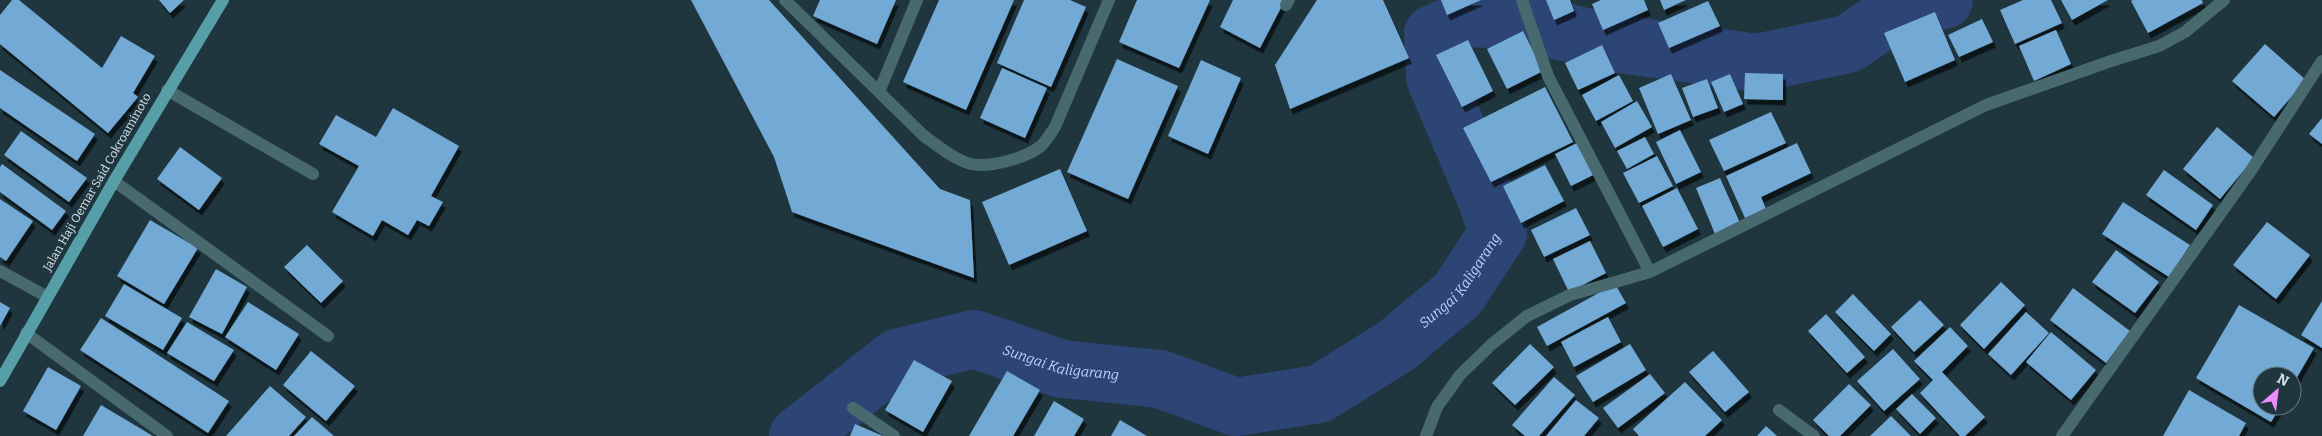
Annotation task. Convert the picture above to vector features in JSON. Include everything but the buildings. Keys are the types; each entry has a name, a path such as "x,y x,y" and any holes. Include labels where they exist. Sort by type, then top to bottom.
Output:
{"main road":[{"name":"Jalan Haji Oemar Said Cokroaminoto","path":"0,381 46,296 167,90 223,0"}],"street":[{"path":"785,0 924,136 946,151 971,164 997,163 1023,156 1042,145 1055,127 1109,0"},
{"path":"879,92 917,0"},
{"path":"1426,436 1437,407 1460,375 1492,344 1527,316 1570,295 1650,272 1986,105 2159,46 2186,32 2224,0"},
{"path":"1523,1 1548,76 1650,272"},
{"path":"2062,436 2244,180 2322,61"},
{"path":"167,90 313,174"},
{"path":"114,181 328,336"},
{"path":"0,271 46,296"},
{"path":"26,333 167,436"},
{"path":"853,408 894,436"},
{"path":"1779,410 1814,436"}],"waterway":[{"name":"Sungai Kaligarang","path":"798,436 897,358 974,339 1062,369 1160,379 1236,407 1319,394 1396,346 1458,294 1498,233 1487,200 1435,78 1433,34 1469,18 1515,20 1606,42 1757,63 1848,44 1901,8 1944,0"}]}
